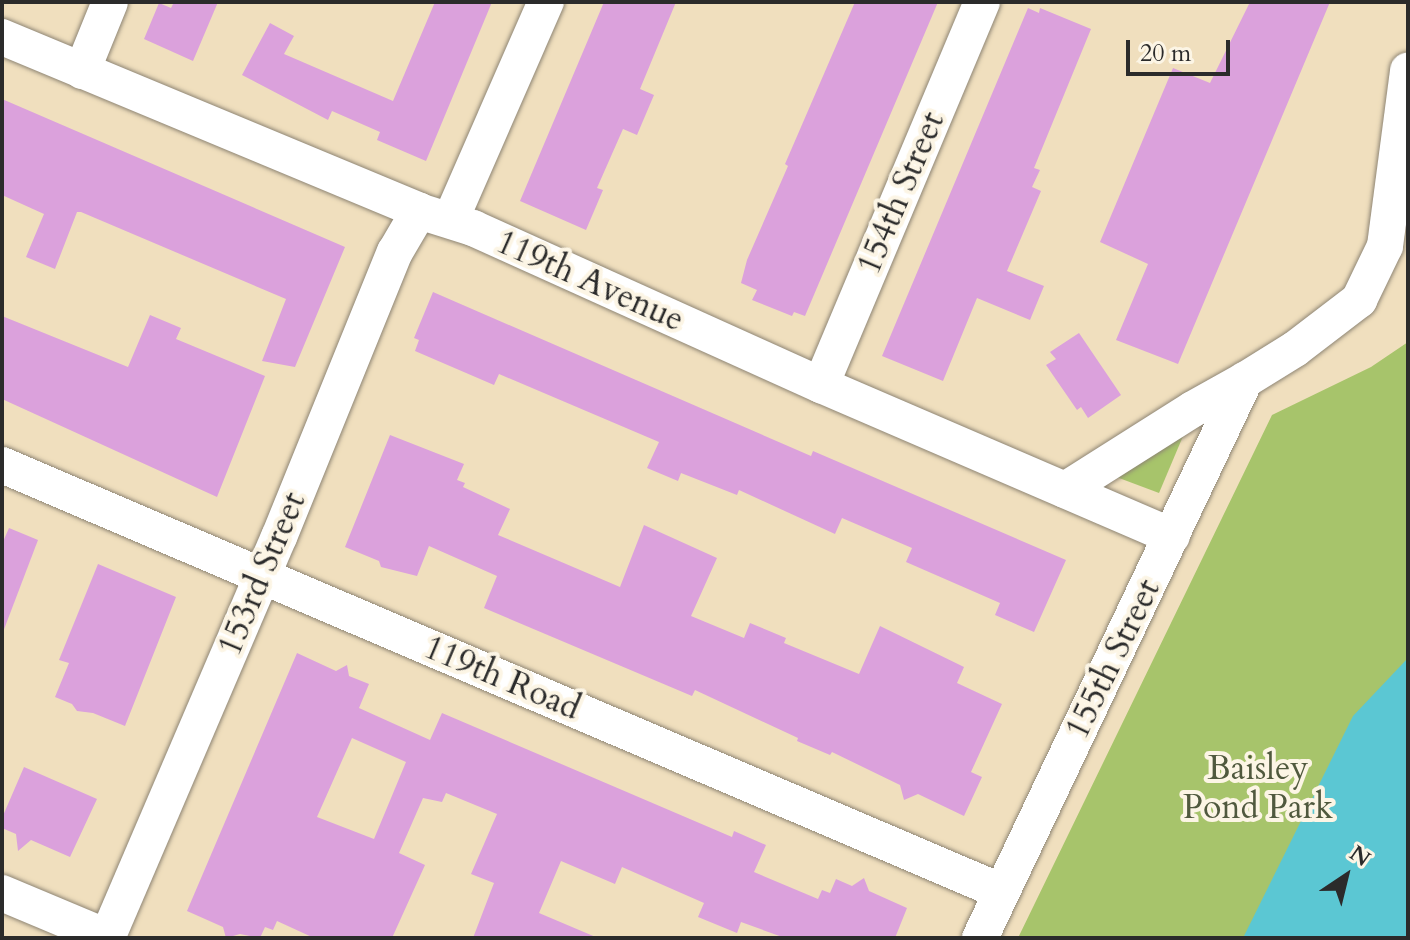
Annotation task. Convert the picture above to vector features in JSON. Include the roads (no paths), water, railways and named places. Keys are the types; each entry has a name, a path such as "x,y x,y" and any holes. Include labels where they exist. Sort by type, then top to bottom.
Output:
{"street":[{"path":"82,71 110,2"},
{"name":"153rd Street","path":"108,938 395,252 435,215 546,2"},
{"name":"154th Street","path":"821,385 982,2"},
{"name":"119th Avenue","path":"2,37 435,215 1172,536"},
{"path":"1065,490 1295,349 1359,300 1385,246 1408,71"},
{"name":"155th Street","path":"980,938 1245,380"},
{"name":"119th Road","path":"2,465 1002,892"},
{"path":"2,893 108,938"}],"water":[{"path":"1408,658 1408,938 1243,938 1353,716"}],"park label":[{"name":"Baisley Pond Park","path":"1258,788"}]}
